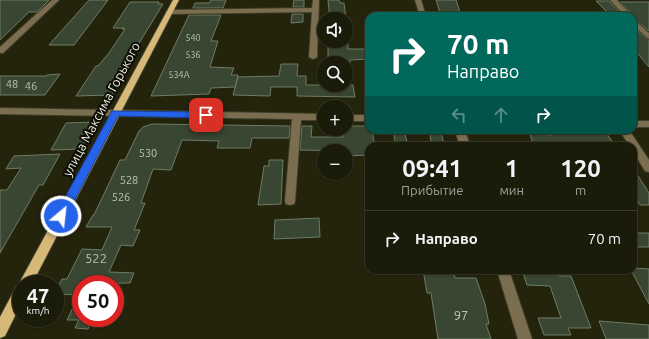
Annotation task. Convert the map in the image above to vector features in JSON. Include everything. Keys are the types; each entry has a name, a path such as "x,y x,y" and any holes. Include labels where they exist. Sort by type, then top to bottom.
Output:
{"main road":[{"name":"улица Максима Горького","path":"30,275 176,0"},
{"path":"0,331 12,308"}],"street":[{"path":"0,51 56,0"},
{"path":"313,57 316,0"},
{"path":"418,0 422,12"},
{"path":"613,0 625,12"},
{"path":"169,12 316,10"},
{"path":"637,25 649,37"},
{"path":"0,111 317,117"},
{"path":"290,201 297,117"},
{"path":"353,118 365,118"},
{"path":"637,124 649,124"},
{"path":"637,150 649,168"},
{"path":"504,274 525,339"}],"building":[{"path":"0,0 49,0 37,12 29,12 0,40"},
{"path":"89,0 108,0 74,45 49,45"},
{"path":"211,0 226,0 223,8 193,8 195,3 209,3"},
{"path":"294,0 304,0 304,7 293,7"},
{"path":"328,0 339,0 340,3 344,3 345,12 329,12"},
{"path":"436,0 456,0 460,12 457,11 440,12"},
{"path":"596,1 609,1 619,12 607,12"},
{"path":"130,2 159,2 158,4 163,4 127,63 112,95 76,96 96,66 98,66 109,53 125,29 113,28"},
{"path":"620,2 649,2 649,31 637,21 637,12 630,12"},
{"path":"292,14 303,14 303,22 291,23"},
{"path":"189,15 221,15 211,41 218,41 210,67 234,68 231,75 238,75 235,87 211,88 209,94 151,96"},
{"path":"637,30 649,40 649,67 637,53"},
{"path":"328,48 365,49 365,59 353,60 353,56 328,56"},
{"path":"281,64 298,64 297,76 306,76 306,85 317,85 317,92 353,92 353,85 355,97 297,96 297,87 271,87 270,96 233,95 238,77 279,76"},
{"path":"60,74 45,95 0,95 0,76 46,76"},
{"path":"95,122 81,149 51,150 66,123"},
{"path":"152,124 290,126 289,138 252,138 250,148 217,148 219,141 182,140 171,170 153,169 141,203 145,203 134,230 140,230 133,246 121,245 109,272 134,273 130,283 124,283 124,275 72,275 72,295 64,294 64,279 67,279 82,249 102,250 112,227 86,227 94,215 120,160 125,160 139,131 143,127"},
{"path":"302,126 312,126 311,137 353,136 353,126 365,126 365,134 373,134 374,142 365,142 365,155 353,156 353,144 317,144 317,150 300,150"},
{"path":"394,134 405,134 407,142 395,142"},
{"path":"430,134 442,134 443,142 431,142"},
{"path":"530,134 552,135 551,134 607,134 612,142 533,142"},
{"path":"60,154 43,185 39,185 0,253 0,190 7,190 21,168 6,169 14,156"},
{"path":"269,160 283,160 281,204 258,205 264,166 269,166"},
{"path":"637,174 649,193 649,205 640,205 637,200"},
{"path":"319,218 320,237 274,239 275,220"},
{"path":"637,233 649,233 649,247 637,247"},
{"path":"637,268 649,269 649,304 633,274 637,274"},
{"path":"424,274 454,274 455,278 476,278 485,304 489,324 486,324 491,339 438,339 431,293 427,293"},
{"path":"523,274 559,274 560,276 571,276 591,328 568,328 571,335 544,335 538,318 561,318 550,286 527,285"},
{"path":"72,310 72,320 67,320"},
{"path":"599,321 649,325 649,339 606,339"},
{"path":"76,327 89,327 88,329"}],"route":[{"path":"61,216 115,113 206,115"}]}
